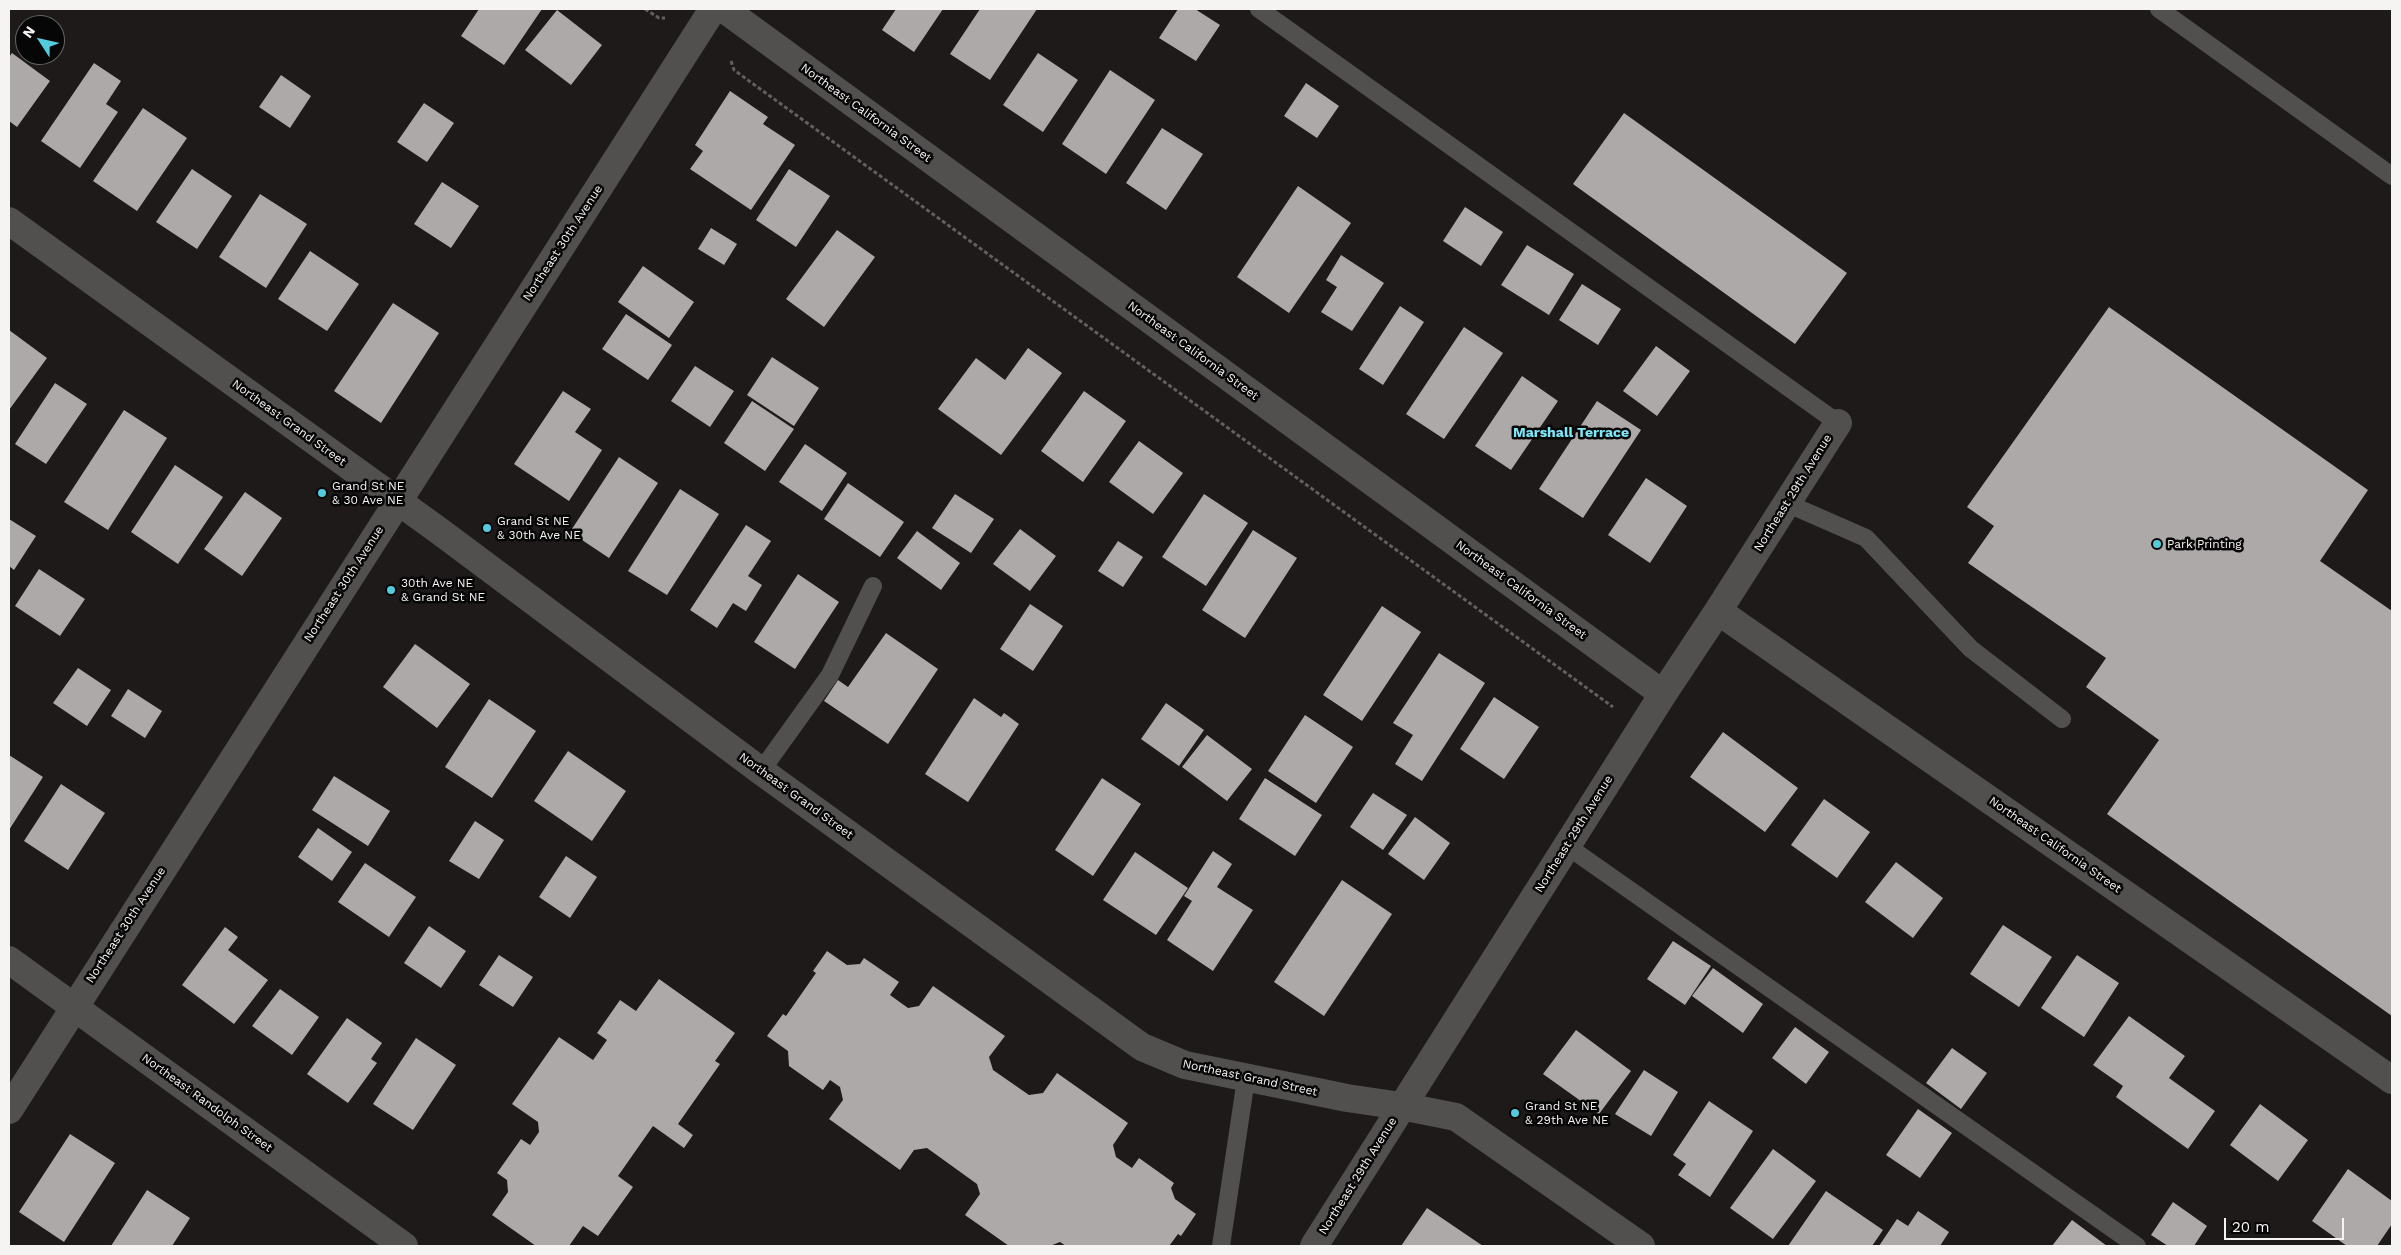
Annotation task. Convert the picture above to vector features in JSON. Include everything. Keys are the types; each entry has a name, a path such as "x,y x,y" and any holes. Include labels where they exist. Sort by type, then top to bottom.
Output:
{"street":[{"name":"Northeast 30th Avenue","path":"9,1110 713,9"},
{"name":"Northeast California Street","path":"724,9 1663,694"},
{"name":"Northeast Grand Street","path":"9,221 397,502 761,772 1142,1047 1185,1065 1246,1079 1456,1117 1641,1246"},
{"name":"Northeast 29th Avenue","path":"1314,1246 1566,846 1838,423"},
{"name":"Northeast California Street","path":"1718,611 2392,1080"},
{"name":"Northeast Randolph Street","path":"9,960 404,1246"}],"lane":[{"path":"1259,9 1838,423"},
{"path":"2159,9 2392,176"},
{"path":"1786,503 1866,538 1970,648 2062,719"},
{"path":"761,772 830,675 873,586"},
{"path":"1566,846 2138,1246"},
{"path":"1221,1246 1246,1079"}],"path":[{"path":"645,9 659,18 673,17"},
{"path":"731,61 734,70 790,111 1612,707 1619,706"}],"building":[{"path":"479,9 542,9 504,65 461,36"},
{"path":"896,9 943,9 914,52 882,30"},
{"path":"980,9 1037,9 990,80 950,54"},
{"path":"1178,9 1195,9 1220,25 1196,61 1159,38"},
{"path":"557,10 602,45 571,85 525,50"},
{"path":"12,53 15,55 15,65 28,65 50,81 17,127 9,121 9,57"},
{"path":"1038,53 1078,80 1043,132 1003,105"},
{"path":"94,63 121,81 106,104 118,112 80,168 41,141"},
{"path":"1110,70 1155,100 1106,174 1062,144"},
{"path":"281,75 311,96 290,128 259,107"},
{"path":"1306,83 1339,106 1317,138 1284,116"},
{"path":"730,91 768,117 763,124 795,145 751,210 690,169 703,151 695,145"},
{"path":"424,103 454,123 427,162 397,142"},
{"path":"143,108 187,138 137,211 93,181"},
{"path":"1624,113 1847,273 1795,344 1573,184"},
{"path":"1162,128 1203,154 1166,210 1126,183"},
{"path":"192,169 232,196 197,249 156,222"},
{"path":"789,169 830,196 796,247 756,220"},
{"path":"442,182 479,206 451,248 414,224"},
{"path":"1298,186 1351,223 1289,313 1237,277"},
{"path":"260,194 307,224 266,288 219,257"},
{"path":"1465,207 1503,232 1481,266 1443,241"},
{"path":"711,228 737,244 724,265 698,249"},
{"path":"837,230 875,257 824,327 786,299"},
{"path":"1527,245 1574,274 1549,315 1501,285"},
{"path":"310,251 359,284 327,331 278,299"},
{"path":"1341,255 1384,283 1352,331 1321,312 1337,287 1326,280"},
{"path":"643,266 694,302 669,338 618,302"},
{"path":"1582,284 1621,309 1598,345 1559,320"},
{"path":"393,303 439,333 381,423 334,391"},
{"path":"1400,306 1424,322 1383,385 1359,369"},
{"path":"2109,307 2368,490 2320,561 2392,611 2392,1016 2107,814 2159,740 2086,687 2106,658 1968,563 1994,526 1967,507"},
{"path":"626,314 672,345 648,380 602,349"},
{"path":"1464,327 1503,353 1444,439 1406,414"},
{"path":"9,330 47,358 9,410"},
{"path":"1656,346 1690,371 1657,416 1623,391"},
{"path":"1028,348 1062,373 1001,455 938,409 976,358 1005,380"},
{"path":"772,357 819,388 794,426 747,395"},
{"path":"695,366 734,391 710,427 671,401"},
{"path":"1522,376 1558,401 1511,470 1475,446"},
{"path":"55,383 87,404 46,464 15,444"},
{"path":"563,391 591,409 575,432 602,450 569,501 514,464"},
{"path":"1084,391 1126,421 1083,482 1041,451"},
{"path":"752,401 794,429 765,471 724,443"},
{"path":"1597,401 1641,430 1583,518 1539,489"},
{"path":"124,410 167,438 108,530 64,502"},
{"path":"1139,441 1183,473 1153,514 1109,482"},
{"path":"805,444 847,473 822,511 779,482"},
{"path":"619,457 658,483 609,558 570,532"},
{"path":"175,465 223,497 178,564 131,532"},
{"path":"1646,478 1687,506 1650,563 1608,535"},
{"path":"848,483 904,522 880,557 824,519"},
{"path":"680,489 719,514 667,595 628,571"},
{"path":"245,492 282,518 242,576 204,549"},
{"path":"955,494 994,519 971,553 932,528"},
{"path":"1204,494 1248,523 1206,586 1162,557"},
{"path":"9,519 36,536 14,570 9,566"},
{"path":"746,525 771,541 748,576 762,585 746,611 733,603 717,628 690,610"},
{"path":"1020,529 1056,556 1030,591 993,564"},
{"path":"1253,530 1297,558 1245,638 1202,610"},
{"path":"917,531 960,563 941,590 897,558"},
{"path":"1118,541 1143,557 1123,587 1098,571"},
{"path":"39,569 85,599 60,636 15,606"},
{"path":"798,574 839,602 795,669 754,642"},
{"path":"1030,604 1063,626 1033,671 1000,649"},
{"path":"1382,606 1421,632 1362,721 1323,695"},
{"path":"886,633 938,669 888,744 824,701 838,680 848,687"},
{"path":"415,644 470,684 437,728 383,687"},
{"path":"1439,653 1485,683 1422,781 1395,764 1413,735 1393,723"},
{"path":"78,668 111,690 87,726 53,703"},
{"path":"128,689 162,711 145,738 111,716"},
{"path":"1494,697 1539,727 1504,779 1460,749"},
{"path":"974,698 1001,717 1004,713 1019,724 968,802 925,774"},
{"path":"489,699 536,731 492,798 445,767"},
{"path":"1166,703 1204,730 1179,766 1141,739"},
{"path":"1305,715 1353,747 1316,803 1268,771"},
{"path":"1723,732 1798,788 1765,832 1690,777"},
{"path":"1207,735 1252,769 1227,801 1182,767"},
{"path":"568,751 626,791 592,841 534,801"},
{"path":"9,755 43,777 9,830"},
{"path":"334,776 390,811 368,846 312,810"},
{"path":"1102,778 1141,804 1093,876 1055,850"},
{"path":"1265,778 1322,815 1295,856 1239,819"},
{"path":"61,784 105,813 68,870 24,841"},
{"path":"1373,793 1407,815 1383,850 1350,827"},
{"path":"1824,799 1870,832 1837,878 1791,845"},
{"path":"1415,817 1450,843 1424,880 1388,854"},
{"path":"475,821 504,840 479,879 449,861"},
{"path":"318,828 352,852 332,881 298,857"},
{"path":"1213,851 1232,864 1217,887 1253,910 1213,971 1167,940 1192,901 1184,896"},
{"path":"1135,852 1188,888 1156,935 1103,900"},
{"path":"566,856 597,877 570,918 539,897"},
{"path":"1896,862 1943,898 1913,938 1865,902"},
{"path":"365,863 416,897 389,937 338,902"},
{"path":"1342,880 1392,914 1324,1016 1274,982"},
{"path":"2003,925 2052,957 2019,1007 1970,974"},
{"path":"429,926 466,951 441,988 404,963"},
{"path":"225,927 238,937 228,950 268,980 234,1024 182,985"},
{"path":"1673,941 1711,966 1685,1005 1647,979"},
{"path":"827,951 847,965 860,964 864,958 899,982 890,995 908,1008 919,1006 933,986 1005,1036 989,1057 993,1070 1029,1095 1043,1093 1057,1073 1128,1123 1113,1145 1116,1157 1132,1168 1139,1158 1174,1183 1171,1188 1175,1199 1196,1214 1181,1236 1178,1234 1169,1246 1066,1246 1060,1242 1050,1246 1009,1246 965,1215 980,1194 977,1184 927,1148 914,1150 900,1170 829,1119 843,1100 840,1087 830,1080 823,1090 789,1066 788,1051 767,1036 783,1014 786,1016 816,973 813,971"},
{"path":"499,955 533,977 513,1007 479,985"},
{"path":"2077,955 2119,983 2084,1037 2041,1008"},
{"path":"1713,968 1763,1004 1743,1033 1692,996"},
{"path":"659,979 735,1033 715,1061 720,1064 678,1124 693,1135 684,1148 653,1126 618,1176 633,1187 598,1236 583,1226 569,1246 536,1246 492,1215 508,1192 507,1180 497,1173 521,1139 530,1145 539,1132 538,1122 512,1104 559,1037 593,1060 607,1040 597,1033 620,1000 636,1011"},
{"path":"280,989 319,1017 292,1055 252,1026"},
{"path":"2129,1016 2185,1056 2169,1078 2215,1111 2188,1149 2116,1097 2123,1086 2093,1065"},
{"path":"347,1018 382,1043 371,1059 377,1063 348,1103 307,1074"},
{"path":"1795,1027 1829,1052 1806,1084 1772,1058"},
{"path":"1576,1030 1631,1071 1599,1114 1543,1074"},
{"path":"416,1038 456,1065 413,1130 373,1104"},
{"path":"1952,1048 1987,1073 1961,1109 1926,1083"},
{"path":"1644,1070 1678,1092 1651,1136 1615,1114"},
{"path":"1709,1101 1753,1131 1710,1197 1678,1175 1686,1164 1673,1155"},
{"path":"2260,1104 2308,1140 2278,1181 2230,1145"},
{"path":"1918,1109 1952,1133 1920,1178 1886,1155"},
{"path":"70,1134 115,1163 64,1242 19,1212"},
{"path":"1773,1149 1816,1181 1773,1239 1730,1208"},
{"path":"2348,1169 2392,1201 2392,1224 2377,1246 2347,1246 2312,1221"},
{"path":"147,1190 190,1218 172,1246 111,1246"},
{"path":"1826,1191 1883,1230 1872,1246 1788,1246"},
{"path":"2173,1202 2207,1226 2194,1246 2168,1246 2151,1235"},
{"path":"1427,1208 1483,1246 1401,1246"},
{"path":"1918,1211 1949,1232 1940,1246 1879,1246 1897,1219 1908,1226"},
{"path":"2072,1220 2107,1246 2052,1246"}],"place":[{"name":"Grand St NE & 30 Ave NE","path":"322,493"},
{"name":"Grand St NE & 30th Ave NE","path":"487,528"},
{"name":"Park Printing","path":"2157,544"},
{"name":"30th Ave NE & Grand St NE","path":"391,590"},
{"name":"Grand St NE & 29th Ave NE","path":"1515,1113"}],"district":[{"name":"Marshall Terrace","path":"1571,433"}]}
